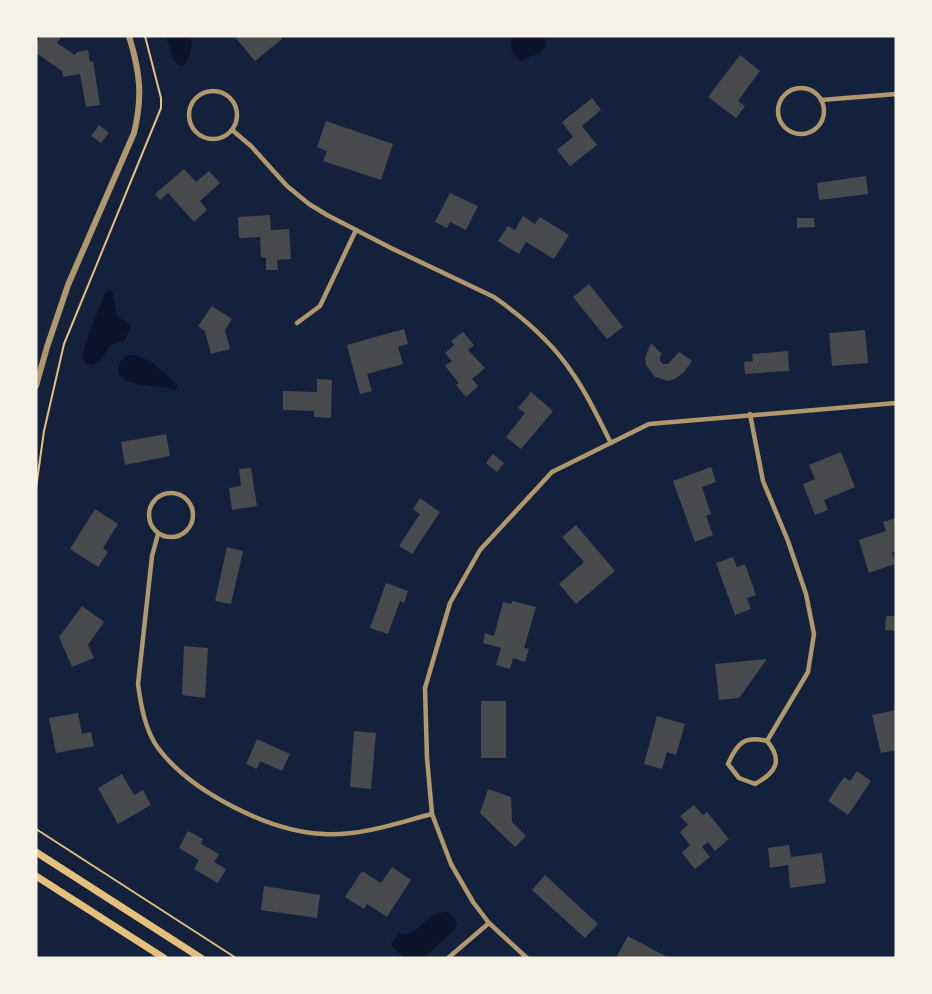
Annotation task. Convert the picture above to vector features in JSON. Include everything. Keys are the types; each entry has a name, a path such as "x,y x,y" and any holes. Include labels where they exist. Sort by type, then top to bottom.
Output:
{"main road":[{"path":"36,852 201,958"},
{"path":"36,876 164,958"}],"street":[{"path":"36,386 46,347 64,295 134,133 140,109 141,90 129,36"},
{"path":"821,100 824,110 822,121 811,132 795,134 781,123 778,110 780,102 786,94 793,90 801,88 810,90 821,100 896,94"},
{"path":"211,91 227,95 232,101 237,116 232,130 226,136 211,140 196,134 188,119 191,104 203,93 211,91"},
{"path":"232,130 304,200 356,230 494,297 537,331 573,373 611,443"},
{"path":"297,324 320,306 356,230"},
{"path":"527,958 489,923 462,884 451,864 432,814 427,758 425,688 450,603 480,550 552,472 649,424 896,402"},
{"path":"750,414 763,481 788,541 806,594 814,634 808,672 767,741"},
{"path":"170,493 183,497 192,509 191,525 187,531 173,538 158,534 153,530 148,516 152,503 163,494 170,493"},
{"path":"158,534 152,556 138,684 140,701 149,730 157,747 172,765 226,803 255,817 299,832 325,835 347,834 432,814"},
{"path":"757,738 767,741 775,750 776,763 770,776 755,784 739,778 728,764 733,752 742,741 757,738"},
{"path":"448,958 489,923"}],"path":[{"path":"36,488 44,431 64,344 161,108 161,98 145,36"},
{"path":"36,829 236,958"}],"water":[{"path":"166,36 191,36 191,52 182,66 173,59"},
{"path":"513,36 543,36 547,45 541,52 520,61 512,50"},
{"path":"109,290 113,292 117,316 130,324 130,329 125,340 108,346 102,358 90,365 83,359 85,347 105,293"},
{"path":"134,355 152,363 177,384 177,388 175,390 136,384 123,378 118,373 120,361 126,356"},
{"path":"447,912 455,918 457,924 454,930 424,958 405,958 392,946 391,942 399,933 410,933 437,913"}],"building":[{"path":"41,36 61,37 57,43 75,55 77,52 88,50 90,62 93,61 100,105 86,107 80,74 63,77 62,71 36,53 36,44"},
{"path":"234,36 279,36 282,39 255,61"},
{"path":"740,55 760,71 738,101 745,106 736,118 708,97"},
{"path":"592,98 601,110 582,126 597,145 570,166 557,150 573,137 562,122"},
{"path":"326,121 393,144 381,180 323,161 327,151 317,147"},
{"path":"99,125 109,133 101,143 91,136"},
{"path":"184,169 196,182 209,171 220,183 200,201 207,210 194,222 168,193 160,200 155,194"},
{"path":"866,176 868,194 819,200 817,183"},
{"path":"450,193 478,206 466,230 450,222 447,228 435,222"},
{"path":"270,215 271,230 289,229 291,259 277,260 278,270 266,270 266,258 261,257 260,237 239,238 238,217"},
{"path":"523,216 535,224 540,217 569,235 554,259 526,242 519,254 498,241 508,226 515,230"},
{"path":"797,218 814,218 815,227 797,228"},
{"path":"589,284 623,327 607,339 573,297"},
{"path":"212,306 232,319 225,330 230,349 211,354 205,331 198,326"},
{"path":"404,329 408,344 398,347 403,364 367,374 372,391 360,394 347,345"},
{"path":"865,330 868,363 832,366 829,333"},
{"path":"463,332 474,345 468,350 485,368 472,379 478,386 466,397 456,385 459,383 445,366 452,361 445,353 454,345 451,341"},
{"path":"651,343 662,354 660,361 663,364 668,364 679,352 692,361 676,378 669,381 655,377 646,365 645,358"},
{"path":"788,351 789,371 745,374 744,362 753,361 752,354"},
{"path":"317,379 332,380 331,418 314,417 314,411 283,410 283,391 317,392"},
{"path":"531,392 553,411 521,449 506,437 525,413 518,408"},
{"path":"166,434 170,456 125,465 121,442"},
{"path":"841,452 855,487 824,500 828,510 815,515 803,484 815,479 809,465"},
{"path":"493,454 504,463 497,472 486,463"},
{"path":"711,467 716,482 702,487 711,514 706,516 713,535 695,542 673,481"},
{"path":"251,468 257,506 232,510 229,488 241,486 239,469"},
{"path":"420,498 440,512 412,554 399,546 420,514 413,509"},
{"path":"95,509 118,524 103,548 108,552 98,567 70,549"},
{"path":"896,518 896,551 892,553 895,564 869,573 859,540 886,531 883,522"},
{"path":"576,525 615,571 576,604 559,584 584,562 562,537"},
{"path":"227,547 243,551 231,604 215,601"},
{"path":"733,557 737,567 745,564 756,595 747,598 751,609 735,615 716,563"},
{"path":"386,583 408,591 404,603 400,601 388,634 370,628"},
{"path":"512,601 536,607 524,648 529,649 525,662 513,658 510,669 496,665 501,648 483,643 485,633 494,636 503,602 511,604"},
{"path":"82,606 104,622 88,645 94,658 72,667 59,637"},
{"path":"886,616 896,616 896,631 885,630"},
{"path":"184,646 208,648 205,698 182,695"},
{"path":"767,659 739,698 719,700 715,664"},
{"path":"481,701 506,701 506,758 481,758"},
{"path":"896,710 896,750 881,753 872,715"},
{"path":"78,713 82,734 91,732 94,746 56,753 49,718"},
{"path":"657,716 685,724 676,755 667,752 662,769 644,764"},
{"path":"354,731 376,733 371,789 350,787"},
{"path":"257,739 290,754 282,771 260,761 257,769 246,764"},
{"path":"857,771 871,781 848,815 828,801 844,777 850,781"},
{"path":"122,774 134,795 143,790 151,805 118,824 98,788"},
{"path":"488,789 511,797 512,822 526,836 515,847 480,813"},
{"path":"694,805 703,815 707,812 729,839 715,851 708,842 702,847 710,857 695,869 682,853 690,845 680,832 688,825 680,816"},
{"path":"188,831 203,839 201,844 219,854 214,862 226,869 218,883 194,869 199,860 179,848"},
{"path":"789,845 791,857 822,853 826,883 790,888 788,865 770,868 768,848"},
{"path":"392,867 411,880 387,917 367,904 364,909 345,897 362,871 381,883"},
{"path":"545,875 598,924 585,938 532,890"},
{"path":"264,886 320,895 317,918 261,910"},
{"path":"628,936 669,958 616,958"}]}
